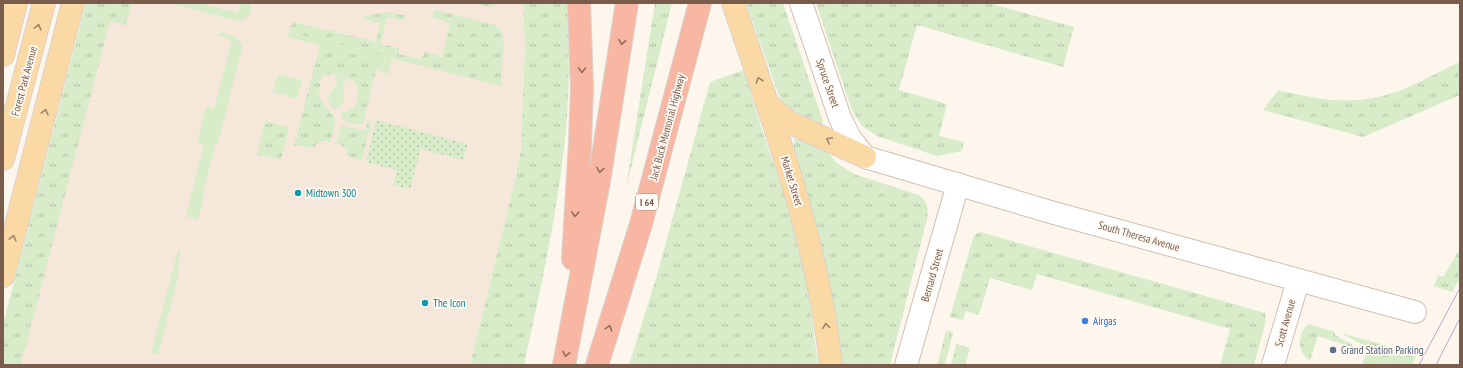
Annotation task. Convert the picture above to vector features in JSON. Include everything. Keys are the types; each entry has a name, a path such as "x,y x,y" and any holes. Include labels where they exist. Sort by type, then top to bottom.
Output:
{"highway":[{"path":"574,315 572,280 573,246 582,88 580,3"},
{"path":"564,365 604,150 627,3"},
{"name":"Jack Buck Memorial Highway","path":"597,365 641,224 700,3"}],"main road":[{"path":"3,55 16,3"},
{"name":"Forest Park Avenue","path":"3,159 44,3"},
{"path":"3,276 73,3"},
{"name":"Market Street","path":"733,3 789,169 806,226 823,303 831,365"},
{"path":"767,104 789,122 864,157"}],"street":[{"name":"Spruce Street","path":"801,3 840,118 850,138 864,157"},
{"name":"South Theresa Avenue","path":"864,157 1054,213 1415,312"},
{"name":"Bernard Street","path":"906,365 958,184"},
{"name":"Scott Avenue","path":"1273,365 1298,281"}],"shaded area":[{"path":"107,3 523,3 525,46 521,148 515,180 470,365 13,365"}],"green space":[{"path":"86,3 132,3 126,25 110,21 21,365 3,365 3,324"},
{"path":"170,3 200,3 238,13 241,3 249,3 251,10 247,18 238,21"},
{"path":"473,3 498,3 491,7"},
{"path":"523,3 568,3 568,106 562,168 548,253 524,365 470,365 515,180 521,148 525,46"},
{"path":"655,3 672,3 626,188"},
{"path":"746,3 783,3 823,121 821,124 807,121 796,115 787,107 779,96"},
{"path":"816,3 989,3 1074,27 1063,67 917,25 899,90 947,104 939,136 964,142 962,151 937,156 877,136 863,127 854,114 849,102"},
{"path":"436,10 496,25 501,30 504,38 501,86 289,32 290,27 294,22 376,42 380,23 365,20 364,16 387,12 405,15 405,19 403,20 387,17 381,44 399,48 399,54 421,59 425,52 442,57 450,23 433,18 433,12"},
{"path":"220,32 238,39 242,45 242,49 218,143 216,143 202,196 204,197 198,220 186,216 204,144 197,142 206,107 214,109 232,40 219,36 218,35"},
{"path":"289,32 392,58 388,74 376,70 374,59 288,37"},
{"path":"320,45 374,59 376,70 363,124 350,123 341,116 341,113 351,109 356,104 358,90 354,81 333,74 323,75 320,88 320,99 335,120 335,126 330,142 320,142 314,148 294,145"},
{"path":"1460,62 1460,95 1363,137 1263,110 1278,90 1328,100 1353,100 1378,97 1399,91"},
{"path":"744,70 762,130 790,211 808,287 818,365 629,365 657,275 710,82"},
{"path":"278,74 302,80 297,99 273,92"},
{"path":"336,76 349,80 343,82 344,100 341,107 336,109 333,108 328,102 337,80"},
{"path":"372,119 362,160 347,156 344,147 336,143 341,127 365,129"},
{"path":"376,120 468,144 463,160 421,149 410,189 393,185 397,170 366,162"},
{"path":"265,121 289,127 281,160 257,154"},
{"path":"800,138 827,152 837,163 854,174 919,195 927,206 927,219 890,365 841,365 834,310 816,229 794,148 794,139"},
{"path":"980,232 1265,313 1266,321 1254,365 1220,365 1230,329 1037,274 1032,290 990,278 979,315 966,311 963,320 950,317 973,238"},
{"path":"1460,249 1460,278 1452,292 1434,286 1438,275 1443,277"},
{"path":"178,250 181,251 178,277 159,352 157,354 151,353"},
{"path":"1308,324 1335,332 1335,335 1363,351 1318,336 1310,361 1303,353 1300,343 1302,333"},
{"path":"946,331 953,332 945,365 937,365"},
{"path":"1341,333 1417,354 1412,365 1362,365 1368,348"},
{"path":"956,344 970,348 965,365 951,365"}],"tram line":[{"path":"1419,365 1460,288"},
{"path":"1436,365 1460,318"}],"place":[{"name":"Midtown 300","path":"298,193"},
{"name":"The Icon","path":"425,303"},
{"name":"Airgas","path":"1085,321"},
{"name":"Grand Station Parking","path":"1333,350"}]}
